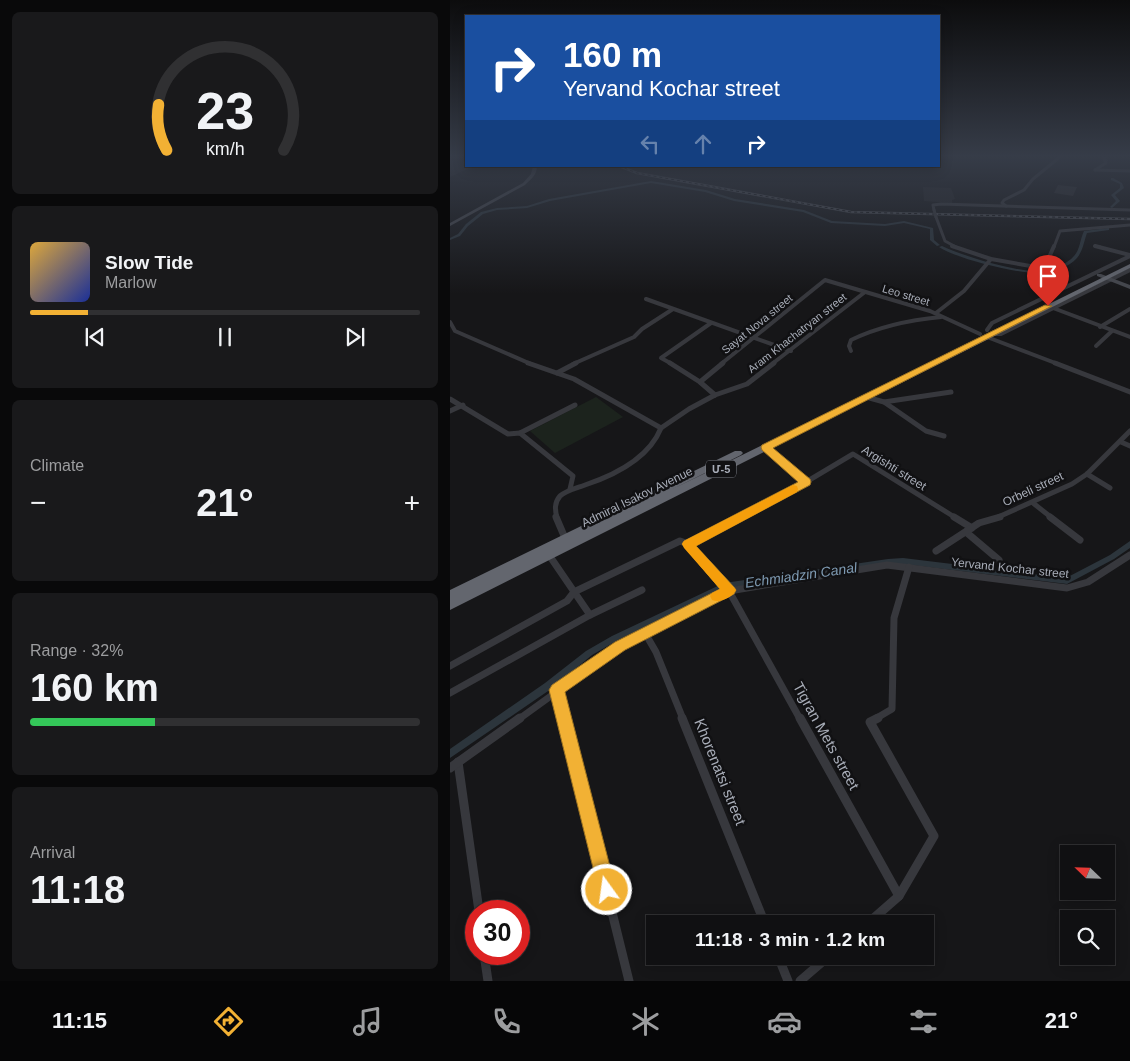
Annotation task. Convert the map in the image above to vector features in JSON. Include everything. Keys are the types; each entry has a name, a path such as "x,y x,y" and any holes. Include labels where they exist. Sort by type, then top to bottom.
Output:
{"highway":[{"name":"Admiral Isakov Avenue","path":"1103,277 1130,257"},
{"name":"Admiral Isakov Avenue","path":"450,595 1103,277 1130,266"},
{"name":"Admiral Isakov Avenue","path":"450,604 866,397 987,334"}],"street":[{"path":"450,225 490,203"},
{"path":"992,203 1002,203 1006,206"},
{"path":"1130,210 933,205 945,241 949,245 988,263 1040,266 1052,257 1060,230 1130,225"},
{"path":"1095,246 1130,257"},
{"path":"1099,254 1105,248"},
{"path":"936,314 964,291 988,263"},
{"path":"987,334 992,323 1103,277 1130,270"},
{"path":"1103,277 1130,287"},
{"path":"987,334 1001,334 1054,308 1103,277"},
{"name":"Leo street","path":"825,280 936,314 987,334"},
{"name":"Sayat Nova street","path":"700,382 825,280"},
{"name":"Aram Khachatryan street","path":"661,428 688,409 715,395 748,384 865,292"},
{"path":"646,299 791,351"},
{"path":"1054,308 1130,337"},
{"path":"557,373 595,353 634,337 642,329 673,309"},
{"path":"1100,327 1130,309"},
{"path":"851,351 849,346 851,340 873,329 900,320 943,317"},
{"path":"450,322 455,331 543,370 574,379 661,428 658,439 634,461 586,485 570,489 555,503 559,526 565,538"},
{"path":"711,323 662,356 661,359 700,382 715,395"},
{"path":"1096,346 1112,331"},
{"path":"987,334 1130,392"},
{"path":"884,402 952,392"},
{"path":"866,397 884,402 926,431 944,436"},
{"path":"450,399 514,436 575,405"},
{"path":"450,411 463,405"},
{"name":"Orbeli street","path":"936,552 979,523 1033,503 1055,493 1087,474 1130,432"},
{"path":"520,434 573,476 570,489"},
{"path":"1121,442 1130,446"},
{"path":"450,666 567,602 574,592 680,541 688,544 806,482 766,447"},
{"name":"Argishti street","path":"806,482 853,454 969,530"},
{"path":"1087,474 1110,488"},
{"path":"1033,503 1080,540"},
{"path":"969,530 999,560"},
{"name":"Tigran Mets street","path":"688,544 729,590 899,896"},
{"path":"549,555 590,615"},
{"name":"Yervand Kochar street","path":"450,768 620,646 729,590 887,565 1067,588 1088,582 1130,555"},
{"path":"877,915 899,896 934,836 870,722 892,709 894,618 909,567"},
{"path":"450,693 590,615 642,590"},
{"name":"Khorenatsi street","path":"645,633 656,652 761,915"},
{"path":"557,690 629,981"},
{"path":"458,762 477,900"},
{"path":"486,965 488,981"},
{"path":"782,965 788,981"},
{"path":"800,981 819,965"}],"shaded area":[{"path":"596,397 623,417 555,453 530,431"}],"waterway":[{"path":"450,239 459,235 467,225 482,213 497,209 527,207 540,203"},
{"path":"752,203 804,211 831,222 885,225 904,222 930,228"},
{"path":"1112,207 1116,203"},
{"path":"932,229 932,240 938,245"},
{"path":"941,247 993,264 1024,271 1045,272 1062,266 1076,257 1085,232 1108,229"},
{"name":"Echmiadzin Canal","path":"450,754 548,686 589,653 615,638 727,585 903,561 1067,581 1112,557 1130,544"}],"railway":[{"path":"800,203 851,212 1130,219"}],"slow traffic":[{"path":"717,596 729,590 688,544 793,489"}],"route":[{"path":"607,890 557,690 620,646 729,590 688,544 806,482 766,447 1048,306"}]}
